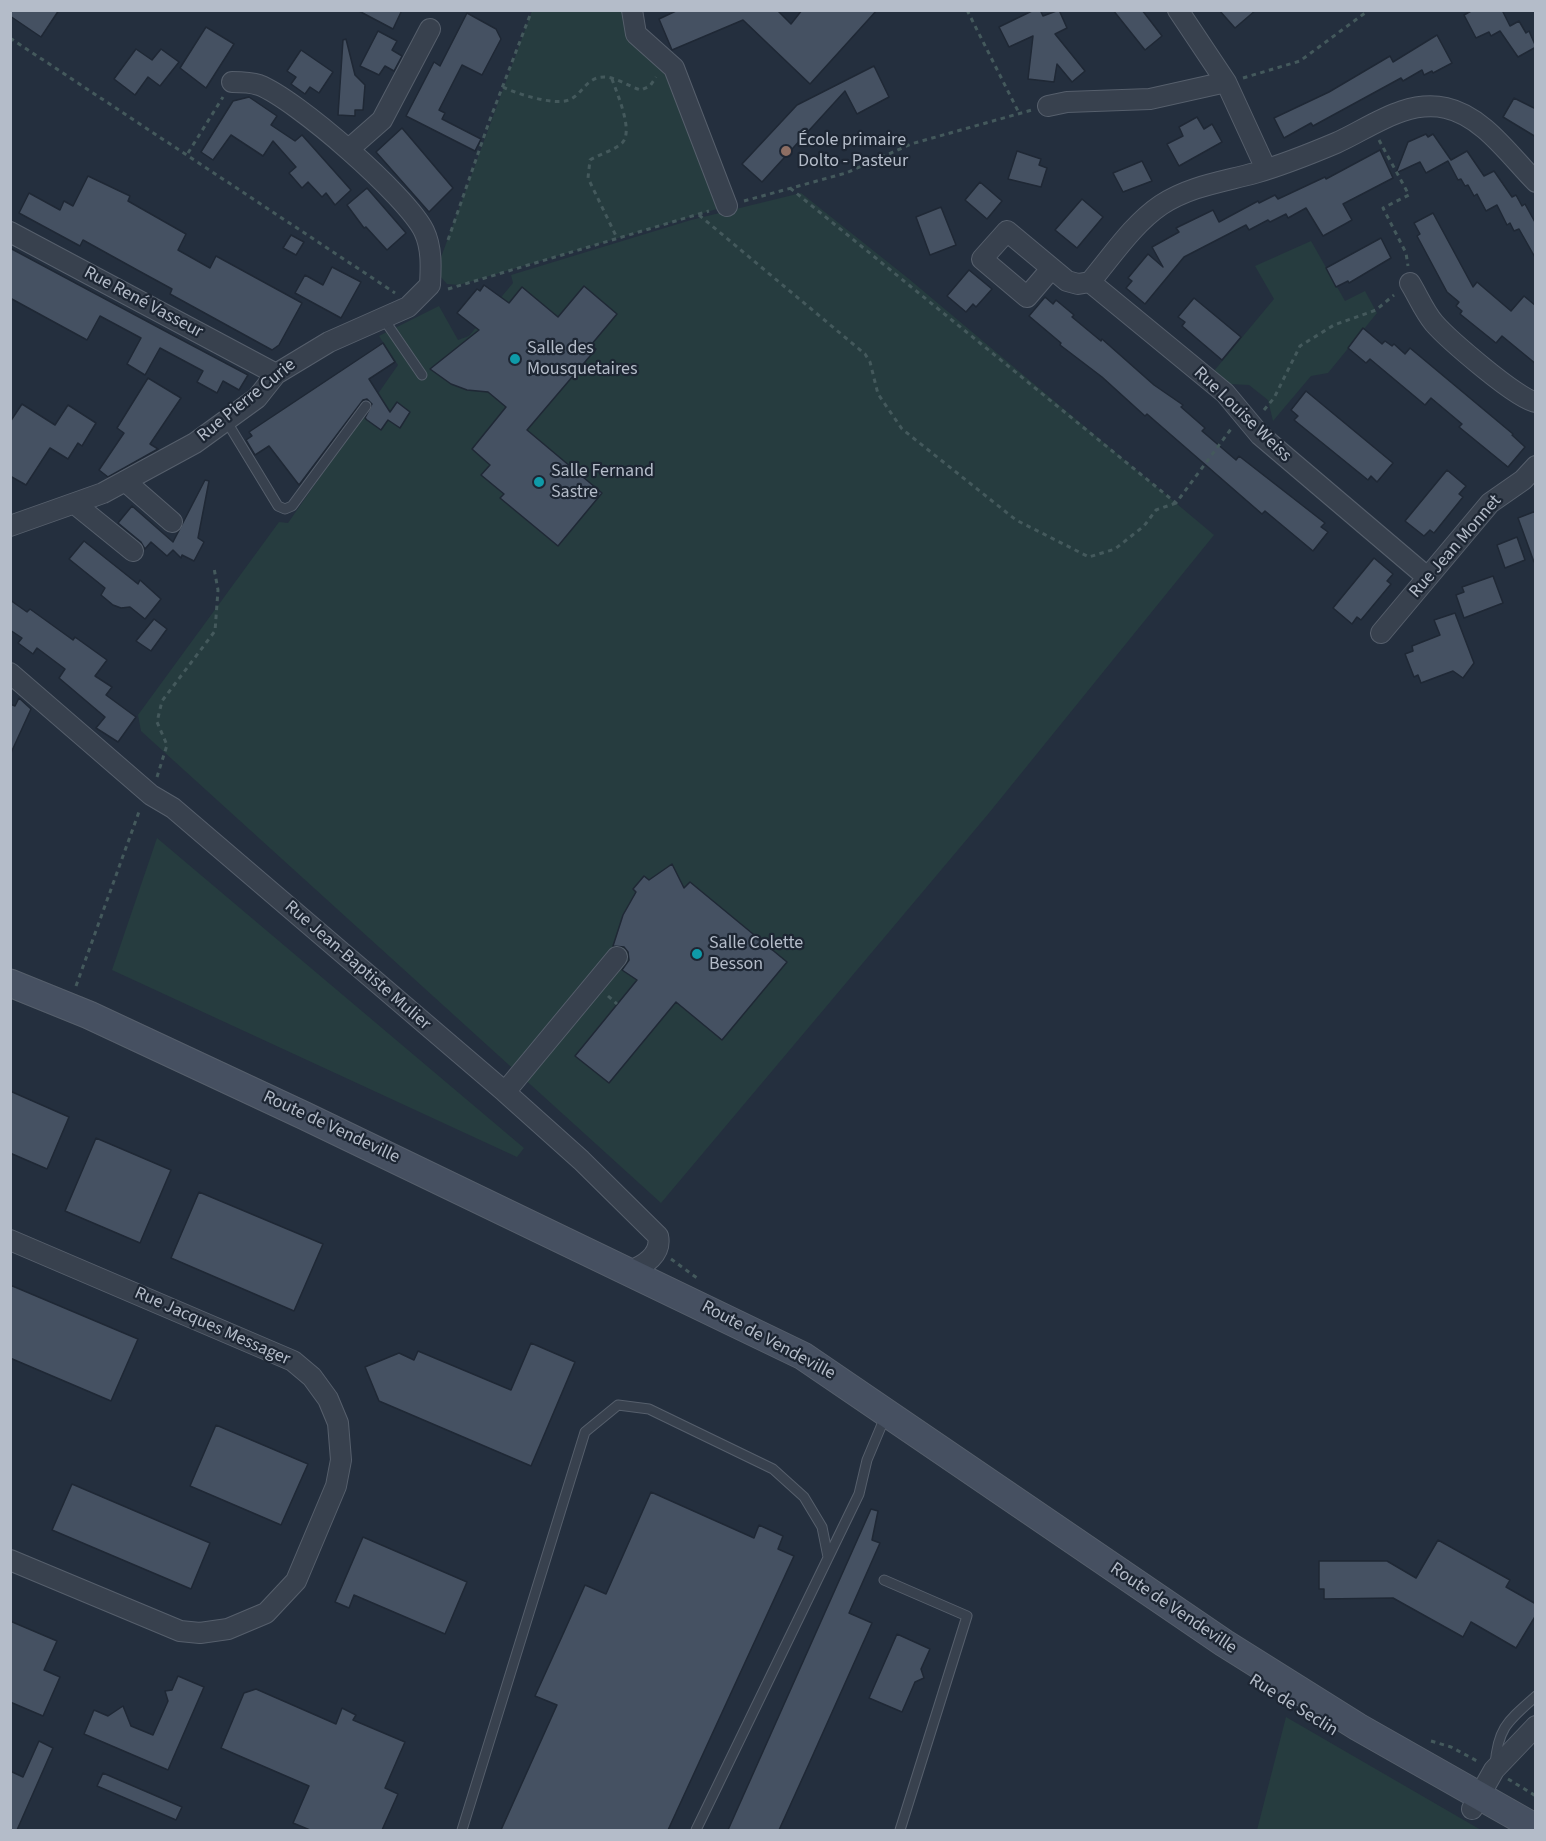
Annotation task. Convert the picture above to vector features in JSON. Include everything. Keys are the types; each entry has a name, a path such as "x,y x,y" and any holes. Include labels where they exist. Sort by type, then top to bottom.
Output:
{"main road":[{"name":"Route de Vendeville","path":"10,983 100,1020 630,1271 803,1356 884,1419 937,1465"},
{"name":"Route de Vendeville","path":"10,1000 63,1020 179,1073 751,1346 811,1378 884,1419 1233,1649 1475,1802 1536,1828"},
{"name":"Rue de Seclin","path":"937,1465 1242,1673 1349,1741 1475,1802 1510,1830"}],"street":[{"path":"632,10 636,34 674,68 727,206"},
{"path":"1178,10 1226,82 1266,170"},
{"path":"349,149 382,120 430,29"},
{"path":"232,82 250,83 269,90 349,149 420,223 427,239 430,276"},
{"path":"1048,106 1067,102 1150,99 1226,82"},
{"path":"1090,282 1144,219 1160,206 1199,187 1266,170 1336,143 1399,112 1420,106 1454,110 1484,130 1536,182"},
{"name":"Rue René Vasseur","path":"10,232 276,374"},
{"name":"Rue Louise Weiss","path":"1051,269 1072,284 1090,282 1231,399 1247,419 1427,577"},
{"name":"Rue Pierre Curie","path":"10,526 75,504 125,481 195,443 227,422 257,398 276,374 329,342 412,304 430,276"},
{"path":"1410,283 1429,316 1445,334 1519,395 1536,402"},
{"name":"Rue Jean Monnet","path":"1381,633 1495,498 1522,480 1536,466"},
{"path":"125,481 172,522"},
{"path":"75,504 133,551"},
{"name":"Rue Jean-Baptiste Mulier","path":"10,673 151,795 173,808 505,1092 656,1234 659,1243 656,1253 644,1264 630,1271"},
{"path":"505,1092 617,957"},
{"name":"Rue Jacques Messager","path":"10,1240 292,1361 312,1377 328,1398 338,1423 341,1449 336,1486 296,1581 266,1613 242,1625 213,1632 180,1631 10,1560"},
{"path":"1475,1802 1494,1770 1536,1726"}],"lane":[{"path":"383,318 422,375"},
{"path":"227,422 278,506 285,509 292,506 366,406"},
{"path":"462,1830 585,1432 618,1405 649,1409 773,1469 804,1497 822,1527 828,1557"},
{"path":"696,1830 859,1494 867,1460 884,1419"},
{"path":"884,1580 968,1616 900,1830"},
{"path":"1494,1770 1497,1740 1511,1718 1536,1696"}],"path":[{"path":"430,276 440,260 532,10"},
{"path":"967,10 1019,112"},
{"path":"1226,82 1300,62 1369,10"},
{"path":"10,38 188,153 412,304"},
{"path":"502,87 536,98 565,101 572,98 591,80 606,77 631,87 646,88 657,76 665,60"},
{"path":"612,79 624,114 627,135 622,143 590,160 588,177 617,238"},
{"path":"188,153 232,82"},
{"path":"699,214 865,354 870,362 878,394 902,429 1016,520 1089,557 1115,549 1144,526 1156,510 1176,503 1247,419 1274,398 1300,346 1334,325 1376,310 1410,283 1406,253 1383,208 1409,195 1371,126"},
{"path":"790,188 1176,503"}],"green space":[{"path":"532,11 632,11 636,34 674,68 727,206 459,285 447,284 438,274 440,260"},
{"path":"801,193 909,279 1214,535 989,813 661,1203 141,731 138,715 279,522 288,523 398,365 379,336 439,306 458,340 469,336 513,283 511,275 691,220"},
{"path":"1311,241 1345,301 1365,291 1377,313 1328,373 1311,376 1273,421 1268,400 1249,385 1229,384 1214,371 1274,299 1255,266"},
{"path":"157,838 524,1148 517,1157 112,970"},
{"path":"1286,1717 1481,1830 1257,1830"}],"building":[{"path":"10,10 59,10 41,37 10,16"},
{"path":"357,10 402,10 393,29"},
{"path":"678,10 777,10 791,24 802,10 877,10 810,84 743,20 672,50 659,19"},
{"path":"1034,10 1040,10 1043,16 1059,10 1067,28 1055,34 1085,71 1072,82 1057,64 1054,82 1028,79 1033,36 1009,47 999,27"},
{"path":"1113,10 1142,10 1162,36 1145,50"},
{"path":"1219,10 1256,10 1235,28"},
{"path":"1473,10 1502,10 1510,26 1519,21 1526,33 1529,31 1536,47 1518,57 1500,31 1491,36 1489,32 1476,38 1464,15"},
{"path":"467,13 496,29 501,39 482,75 462,65 439,110 445,113 442,119 481,139 475,151 406,116 434,62 440,66"},
{"path":"206,27 234,44 206,88 180,68"},
{"path":"378,31 397,41 392,50 402,56 394,71 385,66 379,75 360,66"},
{"path":"1437,35 1452,63 1433,73 1432,71 1424,75 1422,70 1403,81 1401,78 1313,126 1311,123 1284,138 1274,118 1329,92 1390,56 1393,62"},
{"path":"346,39 355,75 365,85 363,110 355,110 355,116 338,115 343,40"},
{"path":"136,49 152,60 161,49 179,62 160,86 148,77 135,95 114,79"},
{"path":"301,50 333,72 319,93 310,87 305,94 291,84 296,77 287,71"},
{"path":"874,66 889,97 857,114 845,91 762,182 742,164 797,105"},
{"path":"249,97 277,116 271,125 295,141 302,135 351,190 335,205 326,193 322,197 308,182 302,188 289,173 296,167 273,141 263,156 231,135 213,160 201,152 233,101"},
{"path":"1514,98 1536,109 1536,137 1503,117"},
{"path":"1197,117 1204,129 1212,124 1222,142 1179,166 1167,144 1183,136 1179,127"},
{"path":"402,128 453,188 429,212 376,152"},
{"path":"1426,134 1428,137 1433,134 1451,160 1467,151 1484,176 1494,171 1512,197 1516,195 1522,206 1525,204 1536,224 1536,259 1519,229 1514,231 1510,223 1507,225 1497,205 1486,211 1477,194 1474,196 1468,185 1465,186 1461,179 1458,180 1448,161 1426,173 1420,162 1396,173 1408,142"},
{"path":"1380,150 1393,178 1343,204 1352,220 1323,236 1306,208 1288,218 1286,214 1249,230 1246,225 1184,257 1145,304 1126,288 1132,281 1128,278 1148,254 1163,267 1152,247 1179,232 1176,228 1213,210 1219,222 1258,201 1259,203 1275,195 1278,199 1325,177 1326,179"},
{"path":"1017,151 1041,159 1039,165 1047,168 1041,187 1008,179"},
{"path":"1142,161 1152,181 1123,192 1113,173"},
{"path":"88,176 130,196 128,201 186,234 178,250 210,268 216,256 302,303 279,345 272,350 170,294 172,289 83,240 80,246 19,213 29,193 60,210 64,201 73,206"},
{"path":"980,182 1002,201 987,219 965,200"},
{"path":"367,188 406,233 387,250 366,227 364,228 347,205"},
{"path":"1082,199 1103,217 1077,248 1055,230"},
{"path":"941,207 956,245 930,255 916,217"},
{"path":"1433,213 1473,287 1477,282 1511,311 1524,296 1536,306 1536,364 1502,336 1496,343 1460,314 1462,311 1456,306 1459,302 1447,292 1417,236 1420,234 1414,223"},
{"path":"291,235 304,242 296,255 283,248"},
{"path":"1381,238 1391,258 1349,283 1348,281 1336,287 1326,268"},
{"path":"10,248 248,375 239,390 223,381 217,393 197,382 203,371 160,348 145,375 127,364 141,338 100,316 87,340 10,298"},
{"path":"332,267 361,282 341,318 295,293 305,275 323,285"},
{"path":"969,270 992,289 976,307 973,304 966,312 947,296"},
{"path":"484,285 509,303 522,287 558,317 584,286 617,314 591,345 596,349 527,430 602,493 558,546 500,498 504,494 481,475 490,465 472,449 506,407 488,392 467,390 451,384 430,369 479,330 457,313 477,289 480,291"},
{"path":"1045,297 1053,304 1056,300 1074,315 1072,317 1101,341 1102,339 1154,385 1183,405 1181,407 1205,428 1202,431 1236,460 1239,456 1325,523 1321,527 1328,532 1313,551 1265,511 1262,514 1147,414 1145,416 1102,377 1060,345 1061,343 1029,316"},
{"path":"1194,298 1241,337 1222,360 1182,326 1185,322 1178,317"},
{"path":"1363,328 1382,344 1385,341 1392,346 1394,344 1405,354 1410,348 1513,434 1525,447 1508,467 1459,427 1462,424 1431,398 1425,405 1370,359 1366,363 1348,348"},
{"path":"383,343 395,362 369,379 390,412 397,402 410,412 400,428 388,420 381,430 367,420 365,418 372,404 367,399 363,400 299,485 269,446 255,455 246,440 252,436 249,432"},
{"path":"148,378 181,398 150,444 158,449 108,477 99,470 124,433 117,428"},
{"path":"1306,391 1393,463 1377,482 1371,476 1368,480 1294,420 1298,416 1291,410"},
{"path":"22,404 55,425 68,405 96,423 82,446 78,443 68,459 50,448 26,485 10,476 10,422"},
{"path":"1447,470 1466,486 1459,494 1463,497 1434,533 1430,530 1424,536 1405,521"},
{"path":"205,480 209,481 198,538 204,542 194,561 182,555 181,558 173,550 167,556 151,542 145,549 141,542 118,523 132,506 173,542"},
{"path":"1536,511 1536,562 1534,562 1518,518"},
{"path":"1517,537 1525,560 1505,568 1497,545"},
{"path":"84,541 138,584 140,580 161,599 145,619 130,607 121,608 113,605 101,595 105,588 69,559"},
{"path":"1374,558 1393,574 1387,581 1391,584 1361,620 1357,617 1352,624 1333,608"},
{"path":"1493,576 1503,603 1464,618 1456,595 1464,592 1462,587"},
{"path":"10,600 27,612 30,609 73,640 75,637 107,660 95,676 112,687 106,695 136,717 118,742 96,728 105,717 59,678 65,669 37,648 33,654 18,643 22,638 10,630"},
{"path":"1455,613 1474,663 1463,678 1453,671 1421,683 1418,675 1414,677 1405,654 1413,651 1412,646 1440,635 1434,620"},
{"path":"154,619 167,629 151,651 136,641"},
{"path":"19,698 31,709 10,755 10,704 15,706"},
{"name":"Salle Colette Besson","path":"672,864 684,888 690,882 787,962 722,1040 676,1002 609,1083 575,1056 637,980 622,970 629,960 628,952 624,947 613,946 623,915 636,892 633,889 644,876 649,880"},
{"path":"10,1091 69,1117 47,1169 10,1153"},
{"path":"96,1138 171,1170 140,1243 65,1211"},
{"path":"199,1192 323,1244 294,1311 171,1258"},
{"path":"10,1285 138,1339 111,1401 10,1358"},
{"path":"531,1343 575,1362 531,1466 379,1401 365,1367 399,1353 414,1360 418,1351 511,1390"},
{"path":"216,1425 308,1464 281,1525 190,1486"},
{"path":"72,1484 210,1543 191,1589 52,1530"},
{"path":"651,1492 754,1538 759,1525 783,1536 778,1549 794,1556 668,1830 501,1830 557,1705 535,1696 585,1585 606,1594"},
{"path":"871,1509 878,1511 872,1540 880,1543 849,1613 872,1623 779,1830 728,1830"},
{"path":"363,1537 467,1582 445,1634 354,1595 349,1608 335,1602"},
{"path":"1438,1540 1510,1580 1506,1587 1536,1604 1536,1615 1516,1648 1471,1622 1463,1637 1393,1598 1324,1599 1324,1589 1319,1589 1319,1561 1387,1561 1416,1578"},
{"path":"10,1621 57,1641 44,1670 60,1677 43,1716 10,1702"},
{"path":"897,1634 930,1649 921,1669 924,1678 915,1682 902,1712 869,1698"},
{"path":"178,1676 204,1687 168,1770 84,1734 94,1710 108,1716 123,1706 131,1726 153,1735 168,1701 165,1691 172,1690"},
{"path":"256,1689 336,1724 342,1708 356,1715 353,1720 405,1742 385,1788 398,1794 382,1830 310,1830 293,1823 309,1786 221,1748 244,1693"},
{"path":"39,1741 53,1748 17,1830 10,1830 10,1771 23,1777"},
{"path":"103,1773 182,1807 176,1820 97,1786"}],"place":[{"name":"École primaire Dolto - Pasteur","path":"786,151"},
{"name":"Salle des Mousquetaires","path":"515,359"},
{"name":"Salle Fernand Sastre","path":"539,482"},
{"name":"Salle Colette Besson","path":"697,954"}]}
